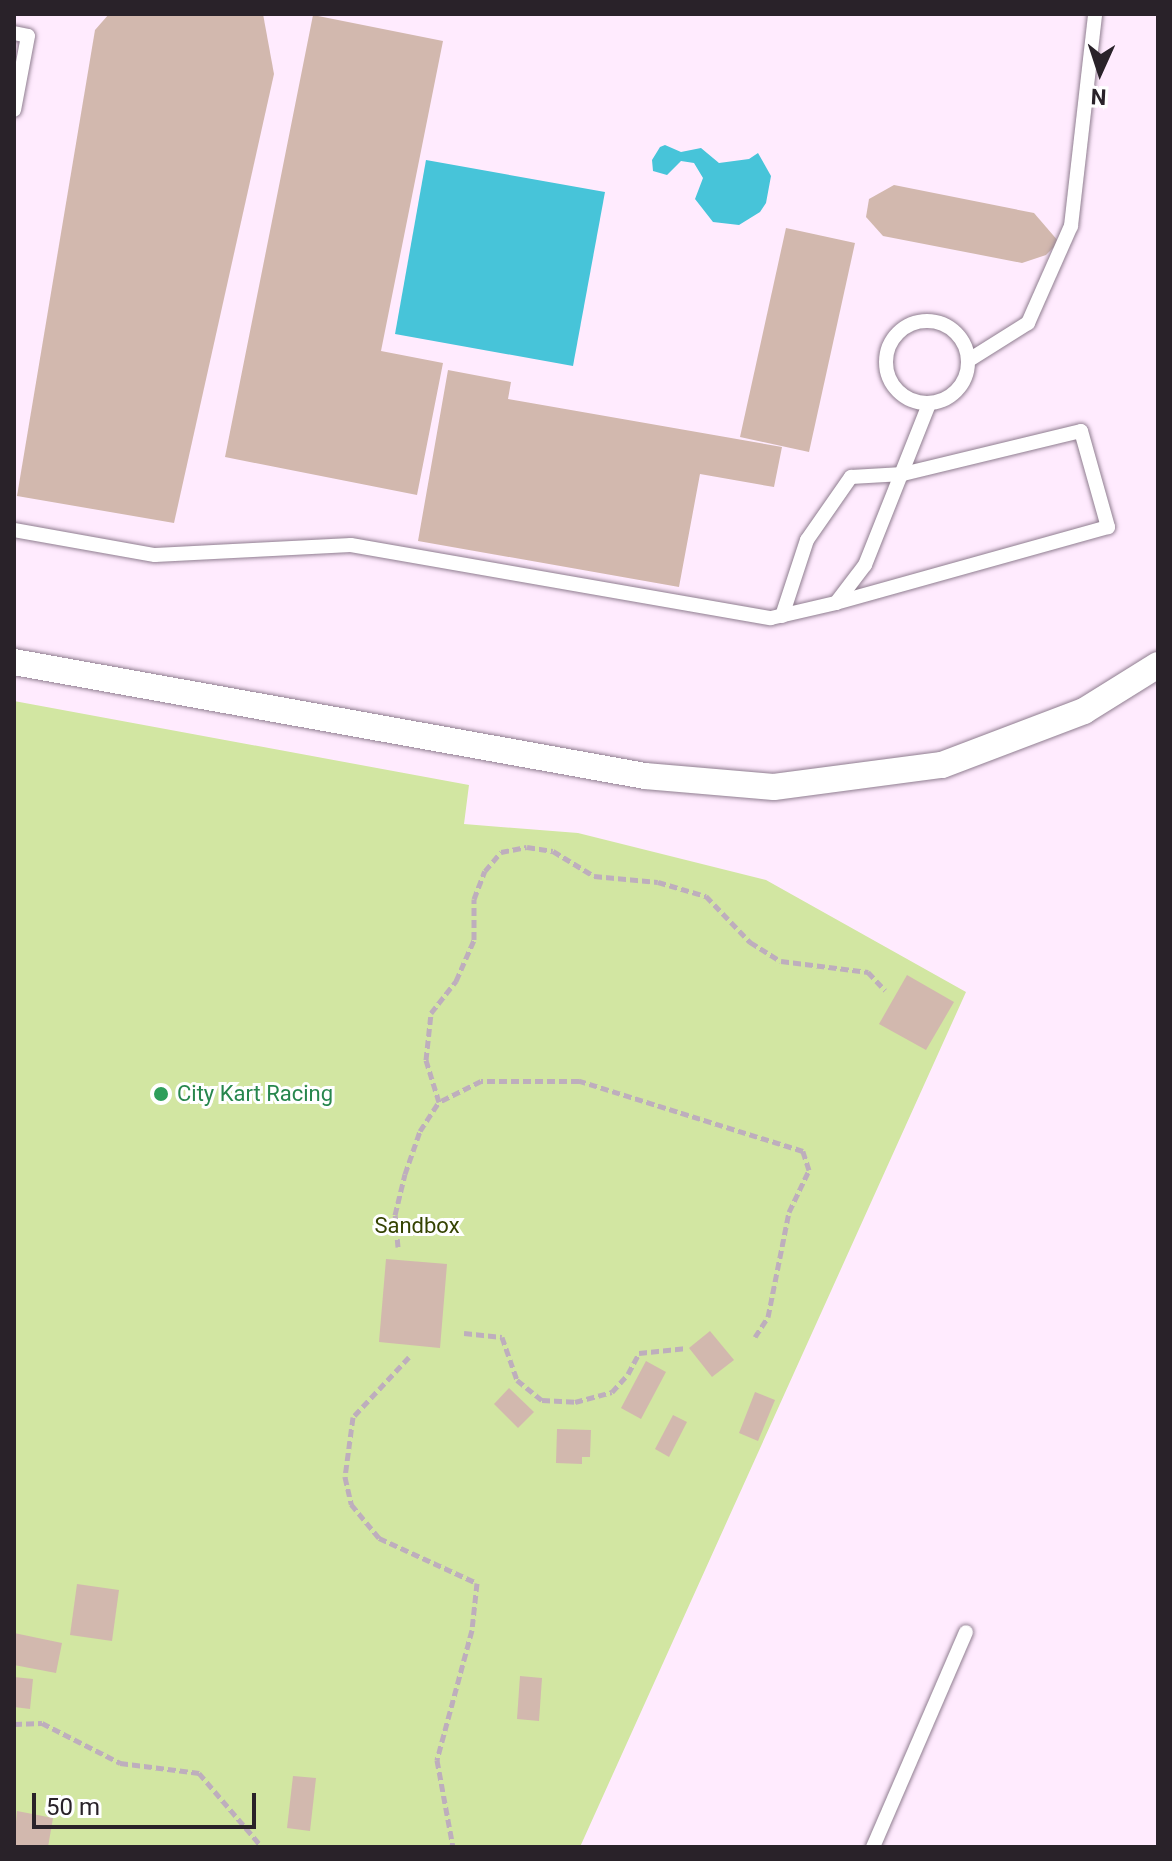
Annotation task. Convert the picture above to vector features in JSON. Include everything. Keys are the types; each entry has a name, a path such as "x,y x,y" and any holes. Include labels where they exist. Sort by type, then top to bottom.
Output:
{"street":[{"path":"14,662 645,776 774,787 942,765 1084,711 1158,665"}],"lane":[{"path":"969,360 1028,323 1071,226 1095,14"},
{"path":"14,33 28,36 14,110"},
{"path":"921,321 948,325 959,334 969,360 968,373 953,394 929,404 915,402 892,385 885,359 896,334 921,321"},
{"path":"836,603 865,565 929,404"},
{"path":"14,530 155,555 351,545 771,618 782,616 836,603 1108,527 1081,431 903,474 851,477 807,540 782,616"},
{"path":"873,1847 966,1632"}],"path":[{"path":"439,1102 426,1060 431,1013 456,981 474,940 474,899 485,871 501,852 527,847 553,851 594,876 658,882 706,896 750,942 781,961 868,972 885,990"},
{"path":"398,1247 395,1215 405,1174 420,1131 439,1102 481,1081 579,1081 803,1151 809,1170 789,1212 768,1317 755,1337"},
{"path":"464,1333 502,1337 517,1380 542,1400 575,1402 612,1392 628,1374 639,1353 687,1348"},
{"path":"409,1357 353,1417 345,1477 351,1504 379,1538 477,1583 472,1630 437,1760 453,1847"},
{"path":"14,1724 42,1723 120,1763 199,1773 262,1847"}],"green space":[{"name":"Sandbox","path":"14,701 469,785 464,824 578,833 766,880 966,992 580,1847 14,1847"}],"water":[{"path":"665,145 681,152 701,148 719,163 749,159 758,153 771,176 766,203 760,212 739,225 713,222 695,199 703,178 694,163 681,161 667,175 653,171 652,160 660,147"},
{"path":"426,160 605,192 573,366 395,334"}],"building":[{"path":"109,14 263,14 274,74 174,523 17,496 95,30"},
{"path":"313,15 443,41 381,351 443,363 417,495 225,457"},
{"path":"894,185 1034,213 1059,242 1046,255 1022,263 883,236 866,217 869,199"},
{"path":"786,228 855,243 809,452 740,437"},
{"path":"448,370 511,382 508,399 782,447 774,487 700,474 679,587 418,541"},
{"path":"907,975 954,1002 926,1050 879,1024"},
{"path":"386,1259 447,1264 440,1348 379,1342"},
{"path":"710,1331 734,1360 712,1377 689,1348"},
{"path":"646,1361 666,1372 641,1419 621,1408"},
{"path":"509,1388 534,1412 518,1428 494,1404"},
{"path":"755,1392 775,1400 758,1441 739,1433"},
{"path":"673,1415 687,1422 669,1457 655,1449"},
{"path":"557,1429 591,1430 590,1457 582,1457 582,1464 556,1463"},
{"path":"77,1584 119,1590 112,1641 70,1635"},
{"path":"14,1633 62,1643 56,1673 14,1665"},
{"path":"520,1676 542,1678 539,1721 517,1719"},
{"path":"14,1677 33,1679 30,1709 14,1707"},
{"path":"293,1776 316,1778 310,1831 287,1828"},
{"path":"17,1811 53,1818 48,1847 14,1845"}],"place":[{"name":"City Kart Racing","path":"161,1094"}]}
